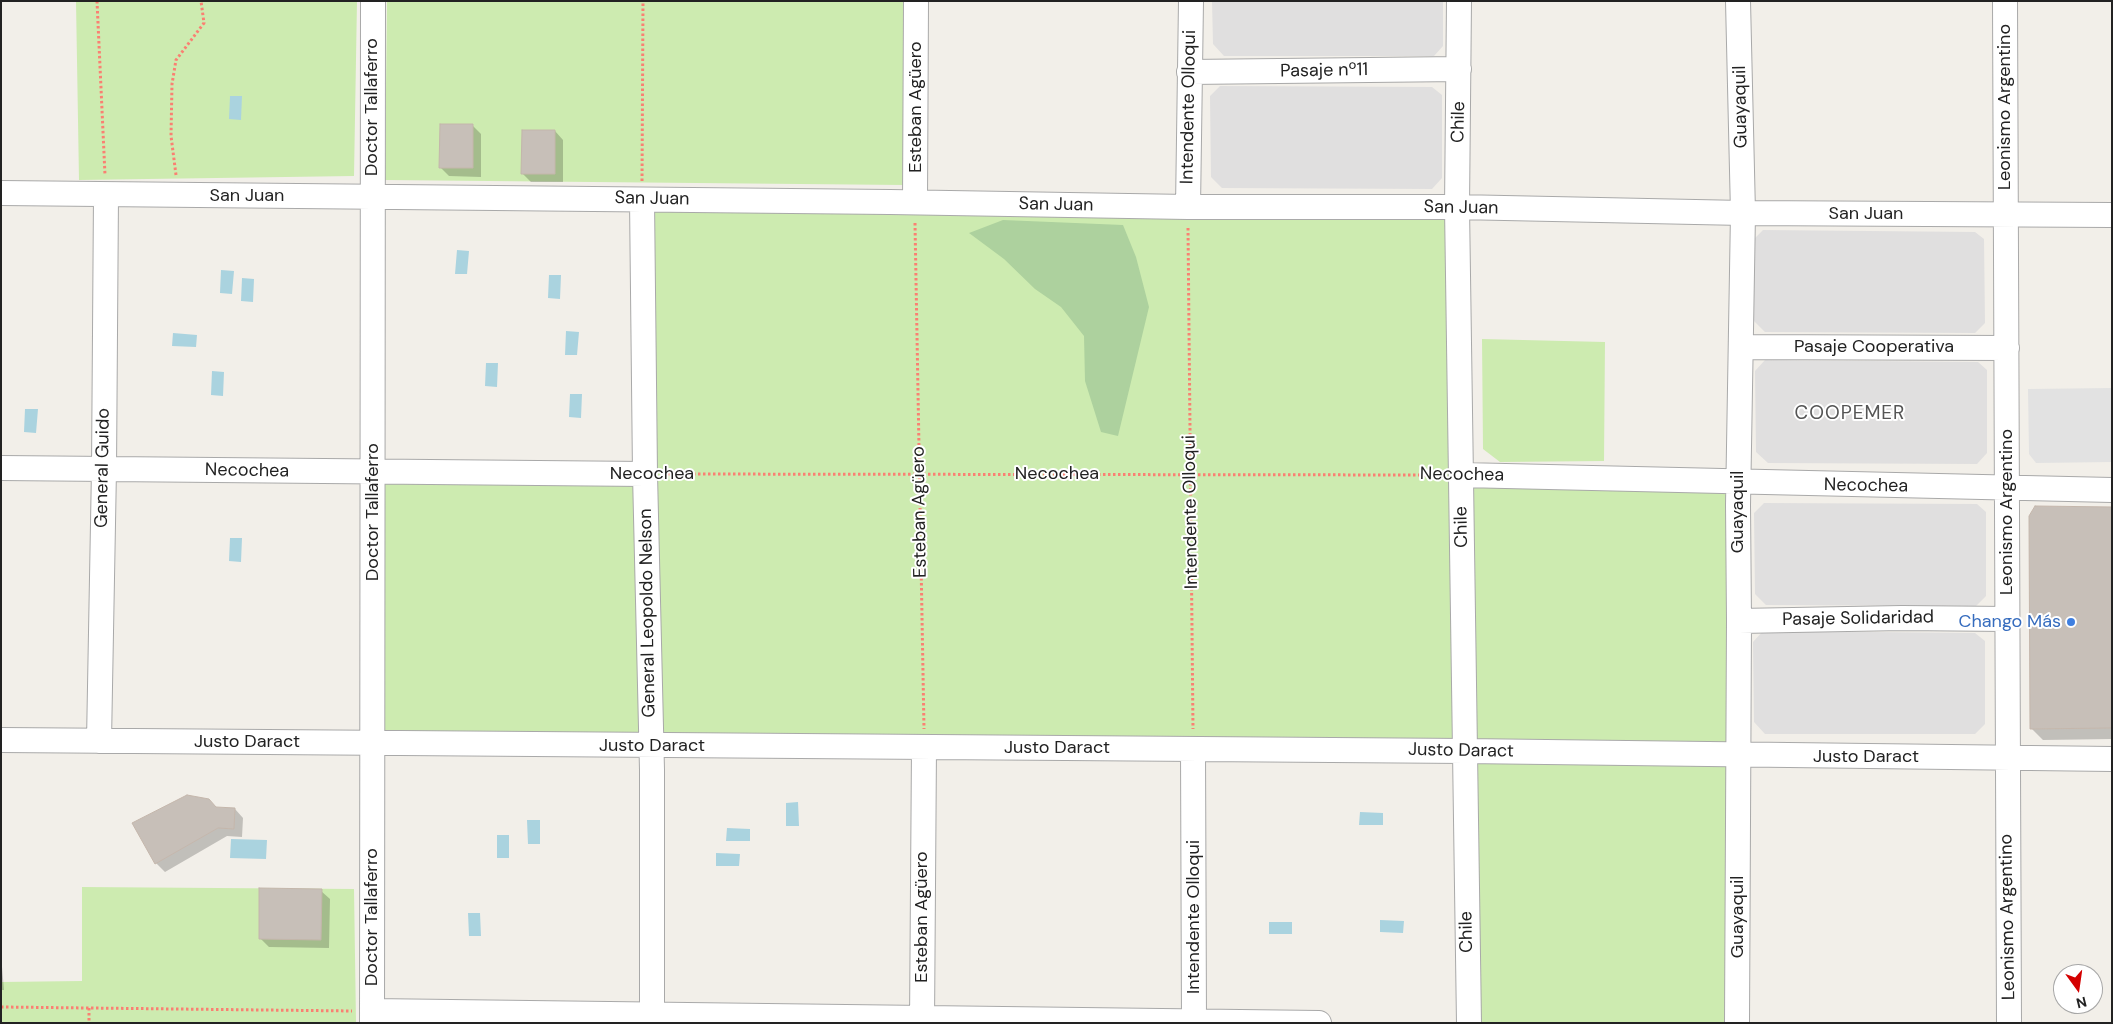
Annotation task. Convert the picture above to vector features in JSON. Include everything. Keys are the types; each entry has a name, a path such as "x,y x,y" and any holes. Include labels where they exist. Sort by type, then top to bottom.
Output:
{"street":[{"name":"Doctor Tallaferro","path":"372,1017 373,1"},
{"name":"Esteban Agüero","path":"915,202 916,1"},
{"name":"Intendente Olloqui","path":"1188,207 1191,1"},
{"name":"Chile","path":"1459,1 1458,207 1469,1023"},
{"name":"Guayaquil","path":"1737,1023 1738,483 1743,213 1738,1"},
{"name":"Leonismo Argentino","path":"2005,1 2009,1023"},
{"name":"Pasaje nº11","path":"1189,72 1459,69"},
{"name":"San Juan","path":"1,193 915,202 1188,207 1458,207 1743,213 2112,215"},
{"name":"General Guido","path":"99,741 104,469 106,195"},
{"name":"General Leopoldo Nelson","path":"642,200 645,474 651,746 652,1014"},
{"name":"Pasaje Cooperativa","path":"1741,347 2007,348"},
{"name":"Necochea","path":"1,468 645,474"},
{"name":"Necochea","path":"1462,475 1738,483 2112,490"},
{"name":"Pasaje Solidaridad","path":"1739,621 1902,618 2007,619"},
{"name":"Justo Daract","path":"1,740 1465,751 1738,756 2112,759"},
{"name":"Esteban Agüero","path":"922,1020 924,747"},
{"name":"Intendente Olloqui","path":"1193,749 1194,1022"},
{"path":"372,1017 652,1014 922,1020 1319,1023"}],"path":[{"path":"97,1 106,195"},
{"path":"179,195 171,136 172,84 176,60 204,23 201,1"},
{"path":"642,1 642,200"},
{"name":"Esteban Agüero","path":"915,202 924,747"},
{"name":"Intendente Olloqui","path":"1188,207 1193,749"},
{"name":"Necochea","path":"645,474 1462,475"},
{"path":"1,1007 372,1017"},
{"path":"89,1008 89,1023"}],"shaded area":[{"path":"1212,1 1443,1 1443,46 1434,56 1224,56 1213,44"},
{"path":"1220,86 1432,87 1442,95 1442,178 1432,189 1222,188 1211,177 1210,96"},
{"path":"1763,230 1975,232 1984,239 1985,323 1975,333 1765,332 1754,321 1753,240"},
{"path":"1765,360 1978,362 1987,370 1987,453 1977,464 1768,463 1756,452 1755,371"},
{"path":"2112,388 2112,462 2036,463 2029,454 2028,389"},
{"path":"1764,503 1977,504 1986,512 1986,596 1976,606 1766,605 1755,594 1754,513"},
{"path":"1763,631 1975,633 1985,641 1985,724 1975,734 1765,734 1754,722 1753,642"}],"green space":[{"path":"76,1 357,1 354,176 79,180"},
{"path":"387,1 907,1 904,185 385,180"},
{"path":"642,200 1457,207 1461,475 1738,483 1737,1023 1469,1023 1465,751 373,743 373,472 645,474"},
{"path":"1003,220 1123,225 1136,257 1149,307 1118,436 1101,432 1085,381 1084,336 1061,307 1035,289 1004,259 969,233"},
{"path":"1482,339 1605,342 1604,461 1500,462 1483,449"},
{"path":"82,887 354,889 356,1023 1,1023 1,982 82,981"}],"water":[{"path":"230,96 242,96 241,120 229,119"},
{"path":"457,250 469,251 467,274 455,274"},
{"path":"221,270 234,271 232,294 220,293"},
{"path":"549,275 561,275 560,299 548,298"},
{"path":"242,278 254,279 253,302 241,301"},
{"path":"566,331 579,332 577,355 565,355"},
{"path":"173,333 197,335 196,347 172,346"},
{"path":"486,363 498,363 497,387 485,386"},
{"path":"212,371 224,372 223,396 211,395"},
{"path":"570,394 582,394 581,418 569,417"},
{"path":"25,409 38,409 36,433 24,432"},
{"path":"230,538 242,538 241,562 229,561"},
{"path":"798,802 799,826 786,826 786,803"},
{"path":"1360,812 1383,813 1383,825 1359,825"},
{"path":"527,820 540,820 540,844 528,844"},
{"path":"727,828 750,829 750,841 726,841"},
{"path":"497,835 509,835 509,858 497,858"},
{"path":"231,839 267,840 266,859 230,858"},
{"path":"716,853 740,854 739,866 716,866"},
{"path":"468,913 480,913 481,936 469,936"},
{"path":"1380,920 1404,921 1403,933 1380,932"},
{"path":"1269,922 1292,922 1292,934 1269,934"}],"building":[{"path":"440,124 473,124 473,168 439,168"},
{"path":"522,130 555,130 555,174 521,174"},
{"name":"Chango Más","path":"2035,506 2112,507 2112,728 2030,729 2029,516"},
{"path":"187,795 209,799 216,807 235,808 234,829 218,828 155,864 132,823"},
{"path":"259,888 322,889 321,940 259,939"}],"place":[{"name":"Chango Más","path":"2071,622"}],"district":[{"name":"COOPEMER","path":"1850,414"}]}
